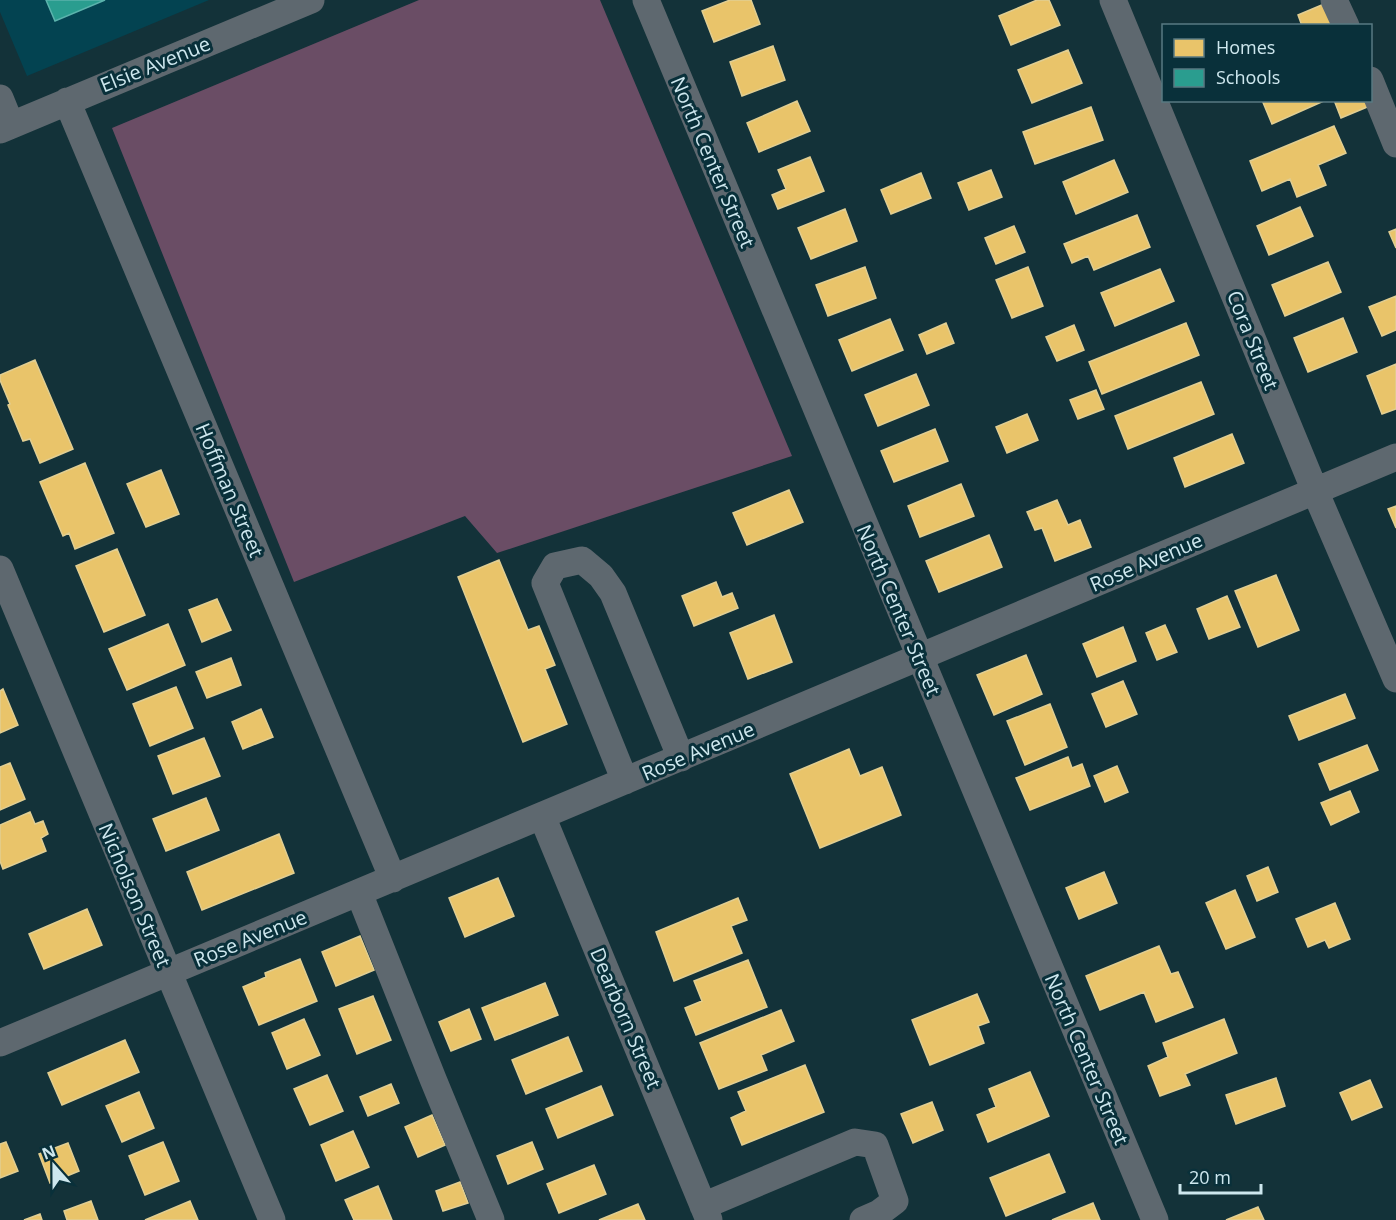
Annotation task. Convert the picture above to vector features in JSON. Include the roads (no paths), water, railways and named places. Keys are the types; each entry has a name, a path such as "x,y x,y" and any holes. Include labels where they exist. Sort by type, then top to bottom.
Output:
{"street":[{"name":"Elsie Avenue","path":"6,127 311,0"},
{"name":"North Center Street","path":"646,0 1155,1220"},
{"name":"Cora Street","path":"1113,0 1315,491 1396,679"},
{"path":"1334,0 1345,24"},
{"path":"1372,83 1396,144"},
{"path":"0,98 6,127"},
{"name":"Hoffman Street","path":"67,101 393,879"},
{"name":"Rose Avenue","path":"0,1043 1396,457"},
{"path":"625,781 545,583 555,566 582,560 601,576 613,592 681,758"},
{"name":"Nicholson Street","path":"0,569 272,1220"},
{"name":"Dearborn Street","path":"542,816 706,1213"},
{"path":"359,893 491,1220"},
{"path":"706,1213 855,1142 875,1145 895,1201 879,1213 863,1220"}]}
